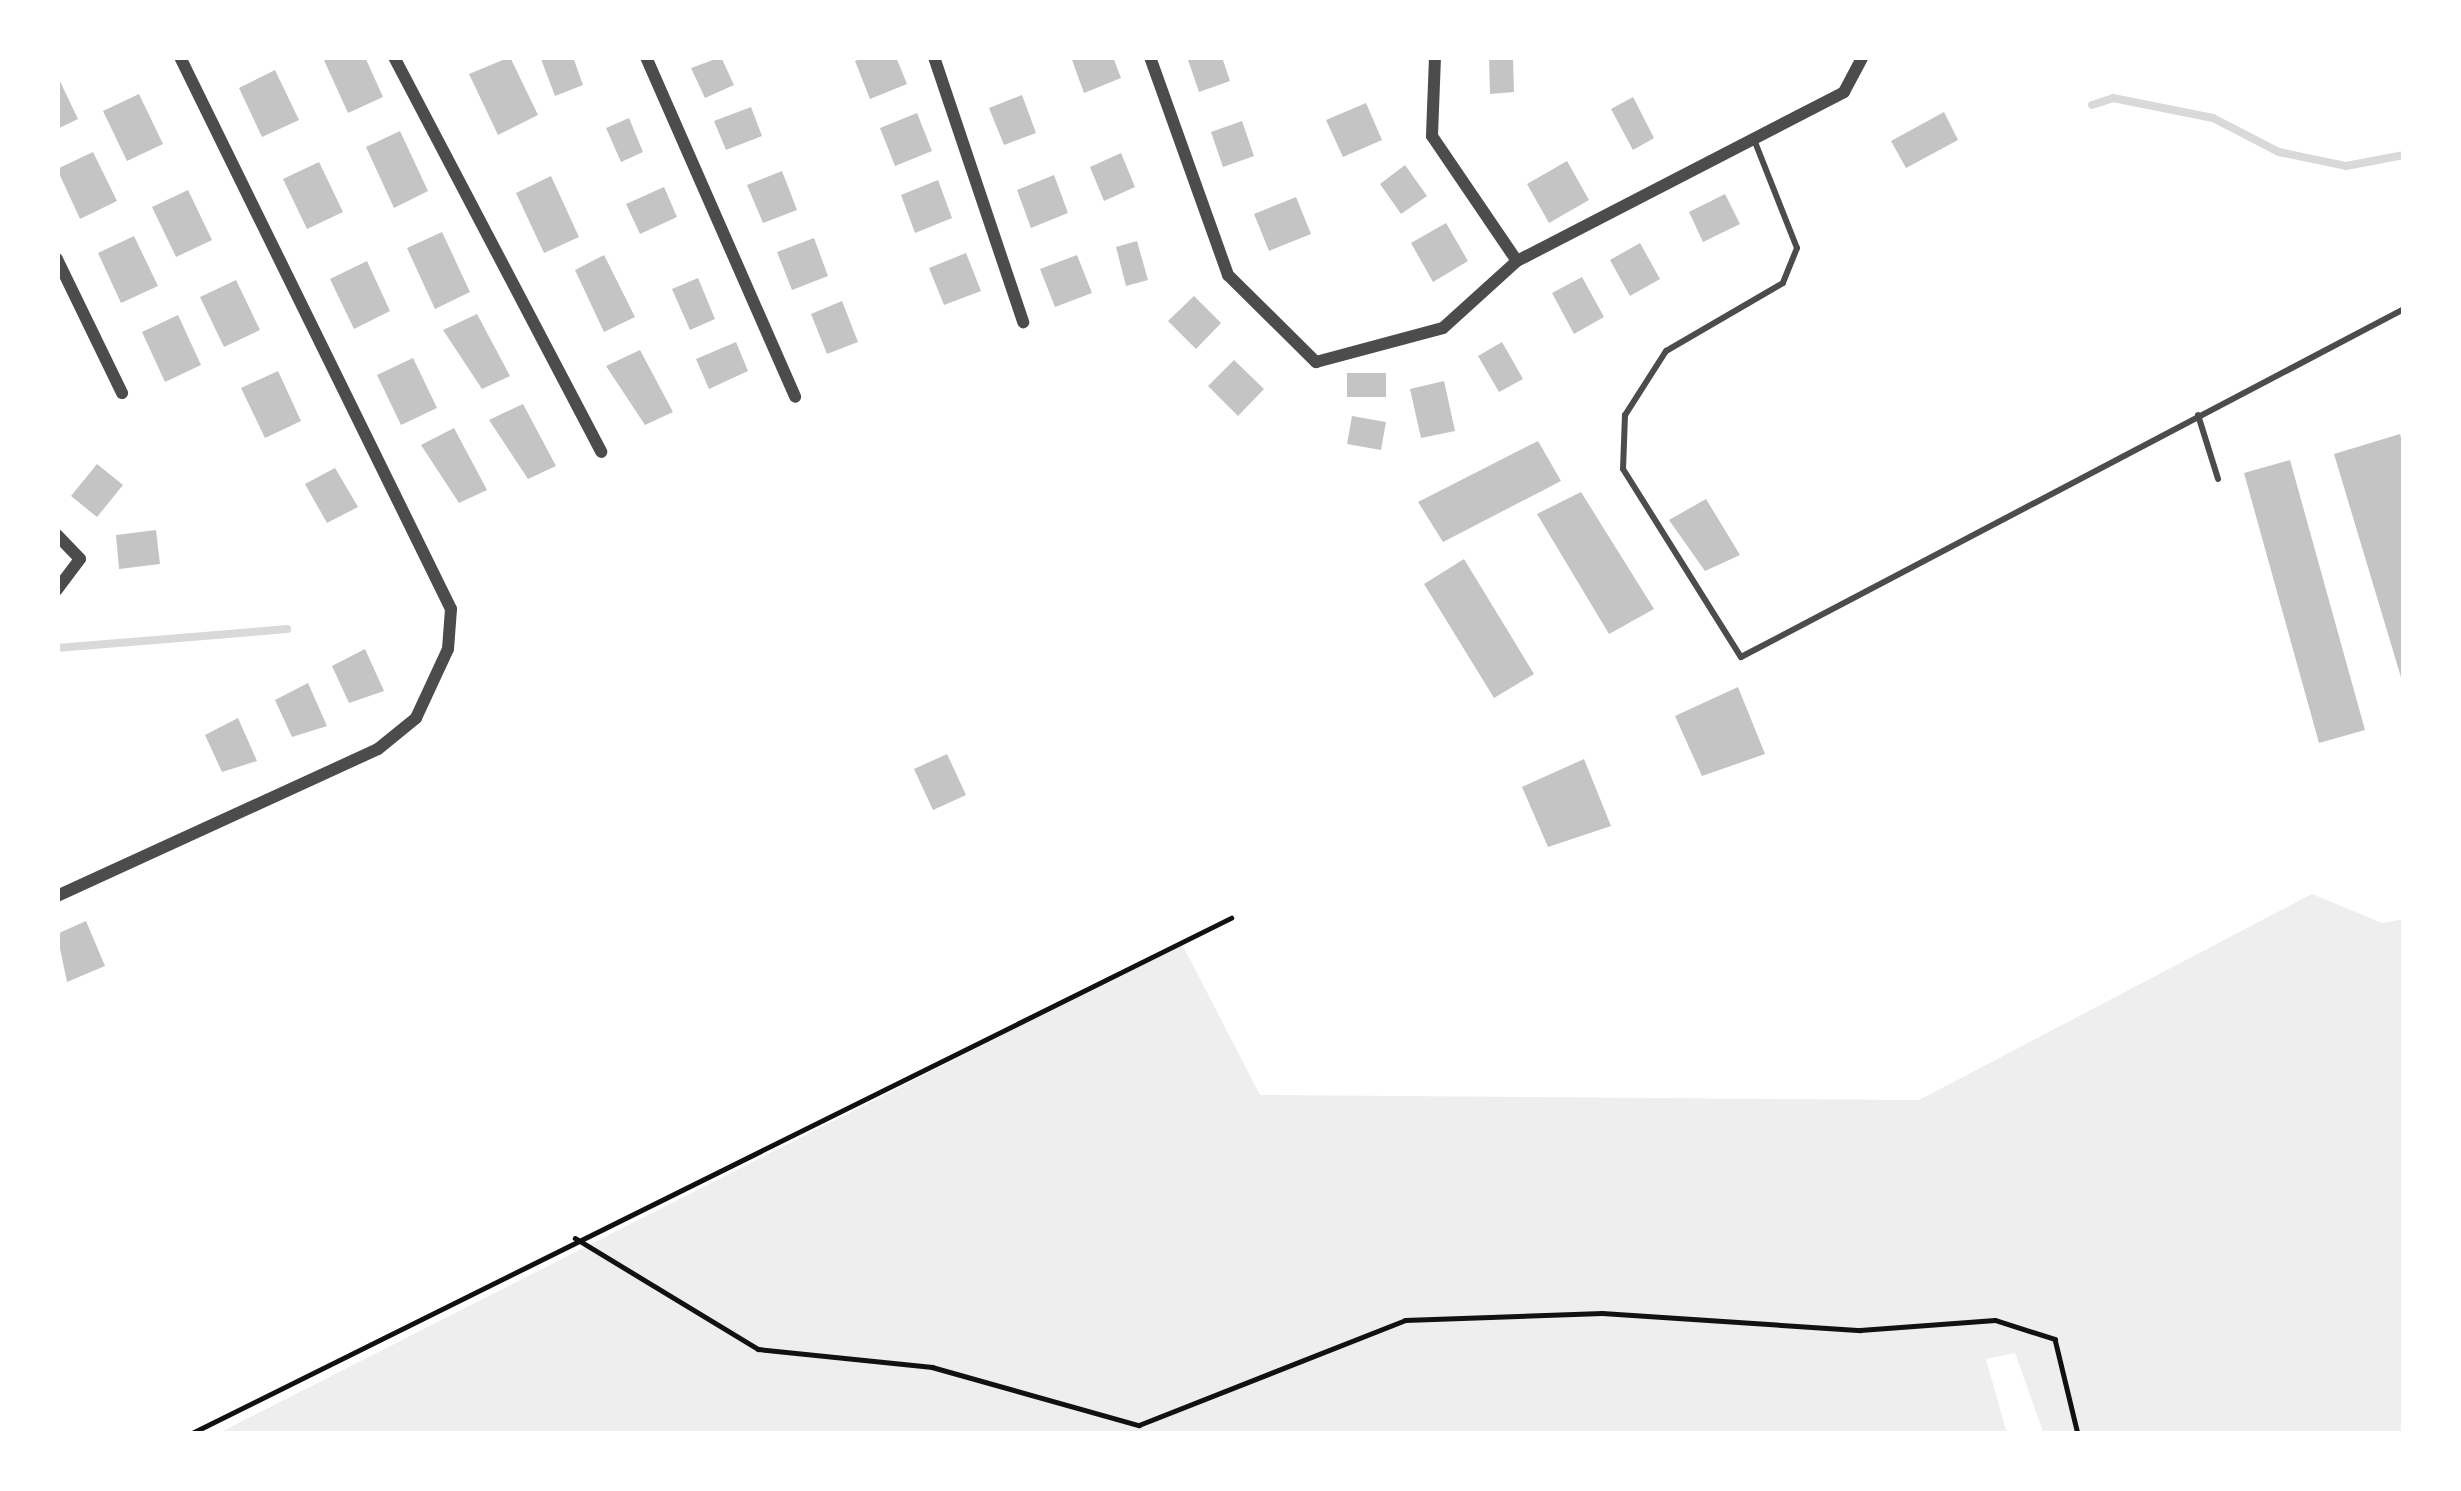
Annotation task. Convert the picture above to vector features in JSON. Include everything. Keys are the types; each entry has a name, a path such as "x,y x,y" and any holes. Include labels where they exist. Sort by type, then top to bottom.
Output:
{"street":[{"path":"57,896 378,748 436,688 451,610 180,57"},
{"path":"394,57 601,452"},
{"path":"646,57 795,397"},
{"path":"934,57 1023,322"},
{"path":"1150,57 1228,275 1316,362 1443,328 1517,261 1844,92 1863,57"},
{"path":"1436,57 1432,136 1517,261"},
{"path":"57,259 122,393"},
{"path":"57,535 80,560 57,590"}],"lane":[{"path":"1755,141 1797,248 1784,283 1666,351 1625,416 1623,469 1741,657 2404,309"},
{"path":"2198,415 2218,478"}],"path":[{"path":"190,1434 575,1238 1231,918"},
{"path":"575,1238 758,1349 932,1366 1138,1425 1405,1320 1561,1313 1860,1330 1995,1320 2055,1339 2078,1434"}],"shaded area":[{"path":"2312,894 2382,923 2404,919 2404,1434 2044,1434 2015,1353 1986,1359 2007,1434 217,1434 1182,944 1260,1095 1919,1100"}],"building":[{"path":"365,57 383,97 348,113 323,58"},
{"path":"510,57 538,115 498,135 469,74"},
{"path":"573,57 583,85 555,96 541,59"},
{"path":"721,57 734,85 705,98 691,68"},
{"path":"896,57 907,84 870,99 855,61"},
{"path":"1071,57 1113,57 1121,78 1084,93"},
{"path":"1187,57 1222,57 1230,81 1199,92"},
{"path":"1489,57 1513,57 1514,92 1490,94"},
{"path":"275,70 299,120 262,137 239,88"},
{"path":"57,75 78,119 57,129"},
{"path":"139,94 163,144 127,161 103,111"},
{"path":"1022,95 1036,133 1004,145 989,108"},
{"path":"1633,97 1654,138 1633,150 1611,109"},
{"path":"1366,103 1382,140 1343,157 1326,120"},
{"path":"751,107 762,136 726,150 714,121"},
{"path":"1944,112 1958,140 1906,168 1891,141"},
{"path":"917,113 932,151 895,166 880,128"},
{"path":"629,118 643,152 621,162 606,128"},
{"path":"1242,121 1254,156 1223,167 1211,132"},
{"path":"400,131 428,191 394,208 366,147"},
{"path":"93,152 117,201 80,219 57,169"},
{"path":"1121,153 1135,187 1104,201 1090,167"},
{"path":"1567,161 1589,200 1549,223 1527,184"},
{"path":"319,162 343,212 307,229 283,179"},
{"path":"1405,165 1427,196 1401,214 1380,184"},
{"path":"782,171 797,210 763,223 747,185"},
{"path":"1054,175 1068,213 1031,228 1017,190"},
{"path":"551,176 579,237 544,253 516,193"},
{"path":"938,180 952,218 915,233 901,195"},
{"path":"664,187 677,217 640,234 626,204"},
{"path":"188,190 212,240 176,257 152,207"},
{"path":"1725,194 1740,224 1703,242 1689,212"},
{"path":"1296,197 1311,234 1269,251 1254,214"},
{"path":"1446,223 1468,261 1433,282 1411,243"},
{"path":"442,232 470,292 435,309 407,248"},
{"path":"134,236 158,286 121,303 98,253"},
{"path":"814,238 828,276 792,290 777,252"},
{"path":"1137,241 1148,280 1126,286 1116,247"},
{"path":"1640,243 1660,279 1630,296 1610,260"},
{"path":"966,253 981,291 944,305 929,268"},
{"path":"604,255 635,317 604,332 575,270"},
{"path":"1077,255 1092,293 1055,307 1040,269"},
{"path":"367,261 390,311 354,329 330,279"},
{"path":"1582,277 1604,317 1574,334 1552,293"},
{"path":"698,278 715,319 690,330 672,289"},
{"path":"236,280 260,330 224,347 200,297"},
{"path":"1194,296 1221,323 1196,349 1168,321"},
{"path":"842,301 858,342 827,354 811,314"},
{"path":"477,314 510,376 482,389 443,330"},
{"path":"178,315 201,365 165,382 142,332"},
{"path":"736,342 748,371 709,389 696,359"},
{"path":"1502,342 1523,379 1499,392 1478,356"},
{"path":"640,350 673,412 645,425 606,366"},
{"path":"413,358 437,408 401,425 377,375"},
{"path":"1234,360 1264,389 1238,416 1208,386"},
{"path":"278,371 301,421 265,438 241,388"},
{"path":"1347,373 1386,373 1386,397 1347,397"},
{"path":"1444,381 1455,431 1421,438 1410,389"},
{"path":"523,404 556,466 528,479 489,420"},
{"path":"1352,416 1386,422 1381,450 1347,444"},
{"path":"454,428 487,490 459,503 421,445"},
{"path":"2400,434 2404,448 2403,684 2334,454"},
{"path":"1538,441 1561,481 1443,542 1418,502"},
{"path":"2290,460 2365,730 2319,743 2244,473"},
{"path":"97,464 123,485 97,517 71,496"},
{"path":"335,468 358,507 327,523 305,484"},
{"path":"1581,492 1654,609 1609,634 1537,514"},
{"path":"1706,499 1740,555 1705,571 1669,520"},
{"path":"156,530 160,564 119,569 116,535"},
{"path":"1464,559 1534,674 1494,698 1424,584"},
{"path":"365,649 384,691 349,703 332,666"},
{"path":"308,683 327,726 292,737 275,700"},
{"path":"1738,687 1765,754 1702,776 1675,716"},
{"path":"238,718 257,761 222,772 205,735"},
{"path":"947,754 966,795 933,810 914,769"},
{"path":"1584,759 1611,826 1548,847 1522,787"},
{"path":"86,921 105,966 67,982 57,934"}],"waterway":[{"path":"2092,105 2113,98 2213,118 2279,152 2346,166 2404,155"},
{"path":"57,648 287,629"}]}
